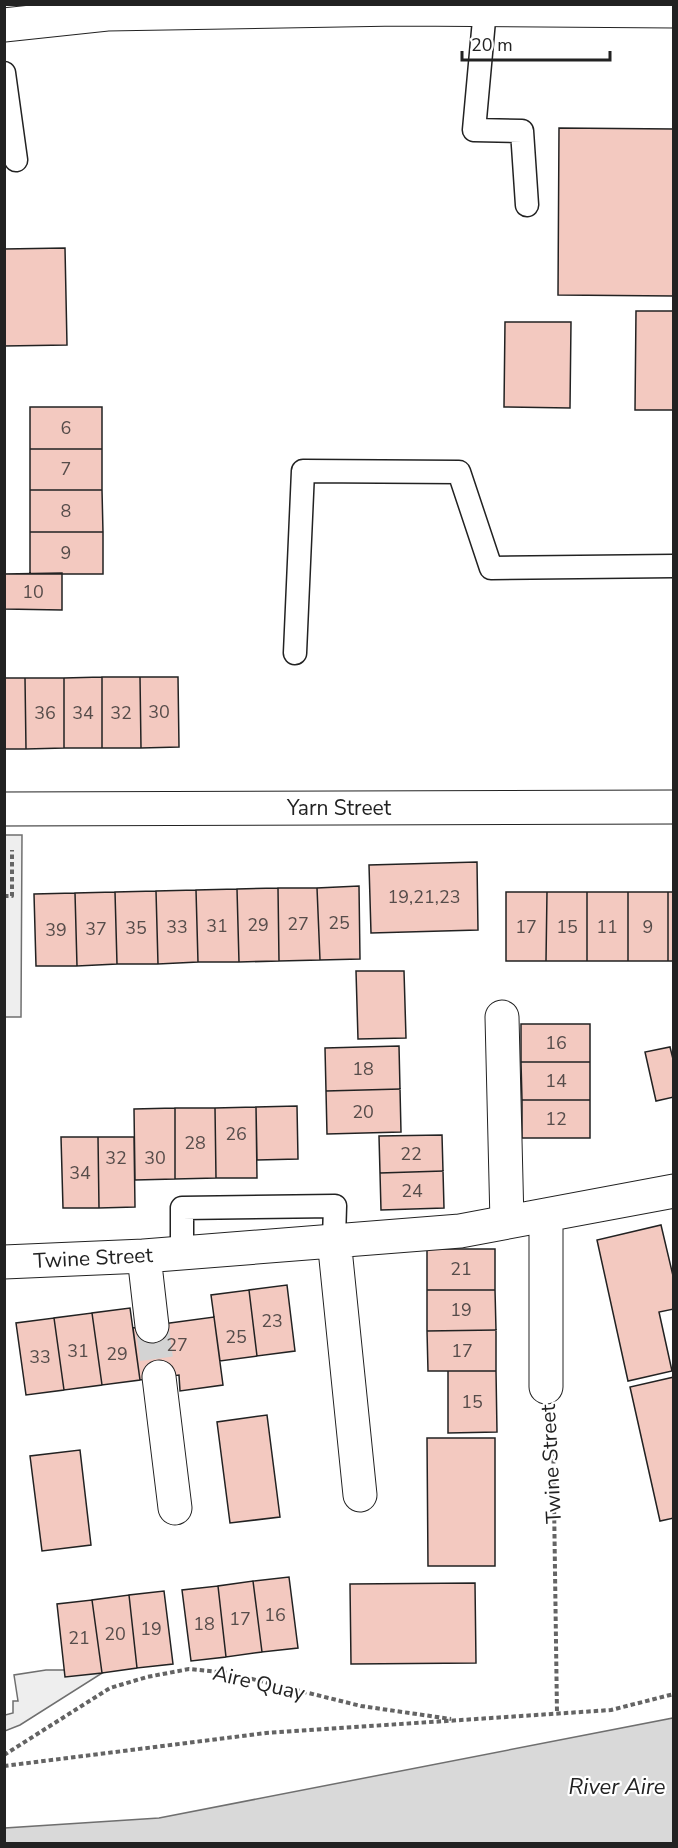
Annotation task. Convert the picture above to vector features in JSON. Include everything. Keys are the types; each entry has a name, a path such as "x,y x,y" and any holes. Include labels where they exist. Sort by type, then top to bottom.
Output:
{"street":[{"path":"4,26 107,14 485,9 671,12"},
{"name":"Yarn Street","path":"8,809 674,807"},
{"path":"502,1017 507,1222"},
{"name":"Twine Street","path":"4,1262 144,1256 334,1239 460,1231 674,1191"},
{"name":"Twine Street","path":"546,1215 546,1387"},
{"path":"334,1239 360,1495"},
{"path":"144,1256 152,1326"},
{"path":"159,1377 175,1508"}],"lane":[{"path":"485,9 474,130 522,130 526,205"},
{"path":"4,73 16,160"},
{"path":"295,653 303,471 459,472 490,568 674,566"},
{"name":"Twine Street","path":"182,1253 182,1208 335,1206 334,1239"}],"path":[{"path":"4,896 12,896 8,809"},
{"name":"Twine Street","path":"546,1387 554,1437 557,1713"},
{"name":"Aire Quay","path":"4,1755 110,1688 147,1677 189,1669 228,1673 361,1706 460,1720"},
{"path":"4,1766 266,1733 611,1710 674,1694"}],"shaded area":[{"path":"5,835 22,835 21,1017 5,1017"},
{"path":"46,1670 107,1670 20,1725 5,1731 5,1715 13,1713 13,1701 18,1701 14,1675"}],"water":[{"name":"River Aire","path":"673,1718 673,1843 5,1843 5,1828 159,1818"}],"building":[{"path":"559,128 674,129 674,296 558,295"},
{"path":"65,248 67,345 4,346 4,249"},
{"path":"636,311 674,311 674,410 635,410"},
{"path":"505,322 571,322 570,408 504,407"},
{"path":"30,407 102,407 102,449 30,449"},
{"path":"30,449 102,449 102,490 30,490"},
{"path":"30,490 102,490 103,532 30,532"},
{"path":"30,532 103,532 103,574 30,574"},
{"path":"62,573 62,610 4,609 4,574"},
{"path":"102,677 102,748 64,748 64,678"},
{"path":"102,677 140,677 141,748 102,748"},
{"path":"140,677 178,677 179,747 141,748"},
{"path":"4,678 25,678 26,749 4,749"},
{"path":"25,678 64,678 64,748 26,749"},
{"path":"477,862 478,930 371,933 369,865"},
{"path":"359,886 360,959 320,960 317,888"},
{"path":"278,888 279,961 239,962 237,889"},
{"path":"278,888 317,888 320,960 279,961"},
{"path":"237,889 239,962 198,962 196,890"},
{"path":"196,890 198,962 158,964 156,891"},
{"path":"156,891 158,964 117,964 115,892"},
{"path":"115,892 117,964 77,966 75,893"},
{"path":"506,892 547,892 546,961 506,961"},
{"path":"547,892 587,892 587,961 546,961"},
{"path":"587,892 628,892 628,961 587,961"},
{"path":"628,892 668,892 668,961 628,961"},
{"path":"668,892 674,892 674,961 668,961"},
{"path":"75,893 77,966 36,966 34,894"},
{"path":"356,971 404,971 406,1038 358,1039"},
{"path":"521,1024 590,1024 590,1062 521,1062"},
{"path":"399,1046 400,1089 326,1091 325,1048"},
{"path":"670,1047 674,1063 674,1097 656,1101 645,1052"},
{"path":"521,1062 590,1062 590,1100 522,1100"},
{"path":"400,1089 401,1132 327,1134 326,1091"},
{"path":"522,1100 590,1100 590,1138 522,1138"},
{"path":"297,1106 298,1159 257,1160 256,1107"},
{"path":"256,1107 257,1178 216,1178 215,1108"},
{"path":"175,1108 175,1179 135,1180 134,1109"},
{"path":"175,1108 215,1108 216,1178 175,1179"},
{"path":"442,1135 443,1171 380,1173 379,1136"},
{"path":"61,1137 98,1137 99,1208 63,1208"},
{"path":"98,1137 134,1137 135,1207 99,1208"},
{"path":"443,1171 444,1208 381,1210 380,1173"},
{"path":"661,1225 674,1280 674,1309 659,1312 672,1371 628,1381 597,1240"},
{"path":"427,1249 495,1249 495,1290 427,1290"},
{"path":"287,1285 295,1351 257,1356 249,1290"},
{"path":"249,1290 257,1356 220,1361 211,1295"},
{"path":"427,1290 495,1290 496,1330 427,1331"},
{"path":"130,1308 140,1380 102,1385 92,1313"},
{"path":"92,1313 102,1385 64,1390 54,1318"},
{"path":"214,1317 223,1385 180,1391 179,1375 140,1380 133,1328"},
{"path":"54,1318 64,1390 26,1395 16,1323"},
{"path":"496,1330 496,1371 428,1371 427,1331"},
{"path":"448,1371 496,1371 497,1432 448,1433"},
{"path":"674,1377 674,1518 660,1521 630,1387"},
{"path":"267,1415 280,1517 230,1523 217,1422"},
{"path":"427,1438 495,1438 495,1566 428,1566"},
{"path":"80,1450 91,1545 42,1551 30,1456"},
{"path":"289,1577 298,1648 262,1652 253,1581"},
{"path":"253,1581 262,1652 226,1657 218,1586"},
{"path":"475,1583 476,1663 351,1664 350,1584"},
{"path":"218,1586 226,1657 191,1661 182,1590"},
{"path":"164,1591 173,1664 137,1668 129,1595"},
{"path":"129,1595 137,1668 102,1673 92,1600"},
{"path":"92,1600 102,1673 65,1677 57,1604"}],"tunnel":[{"path":"152,1326 159,1377"}]}
